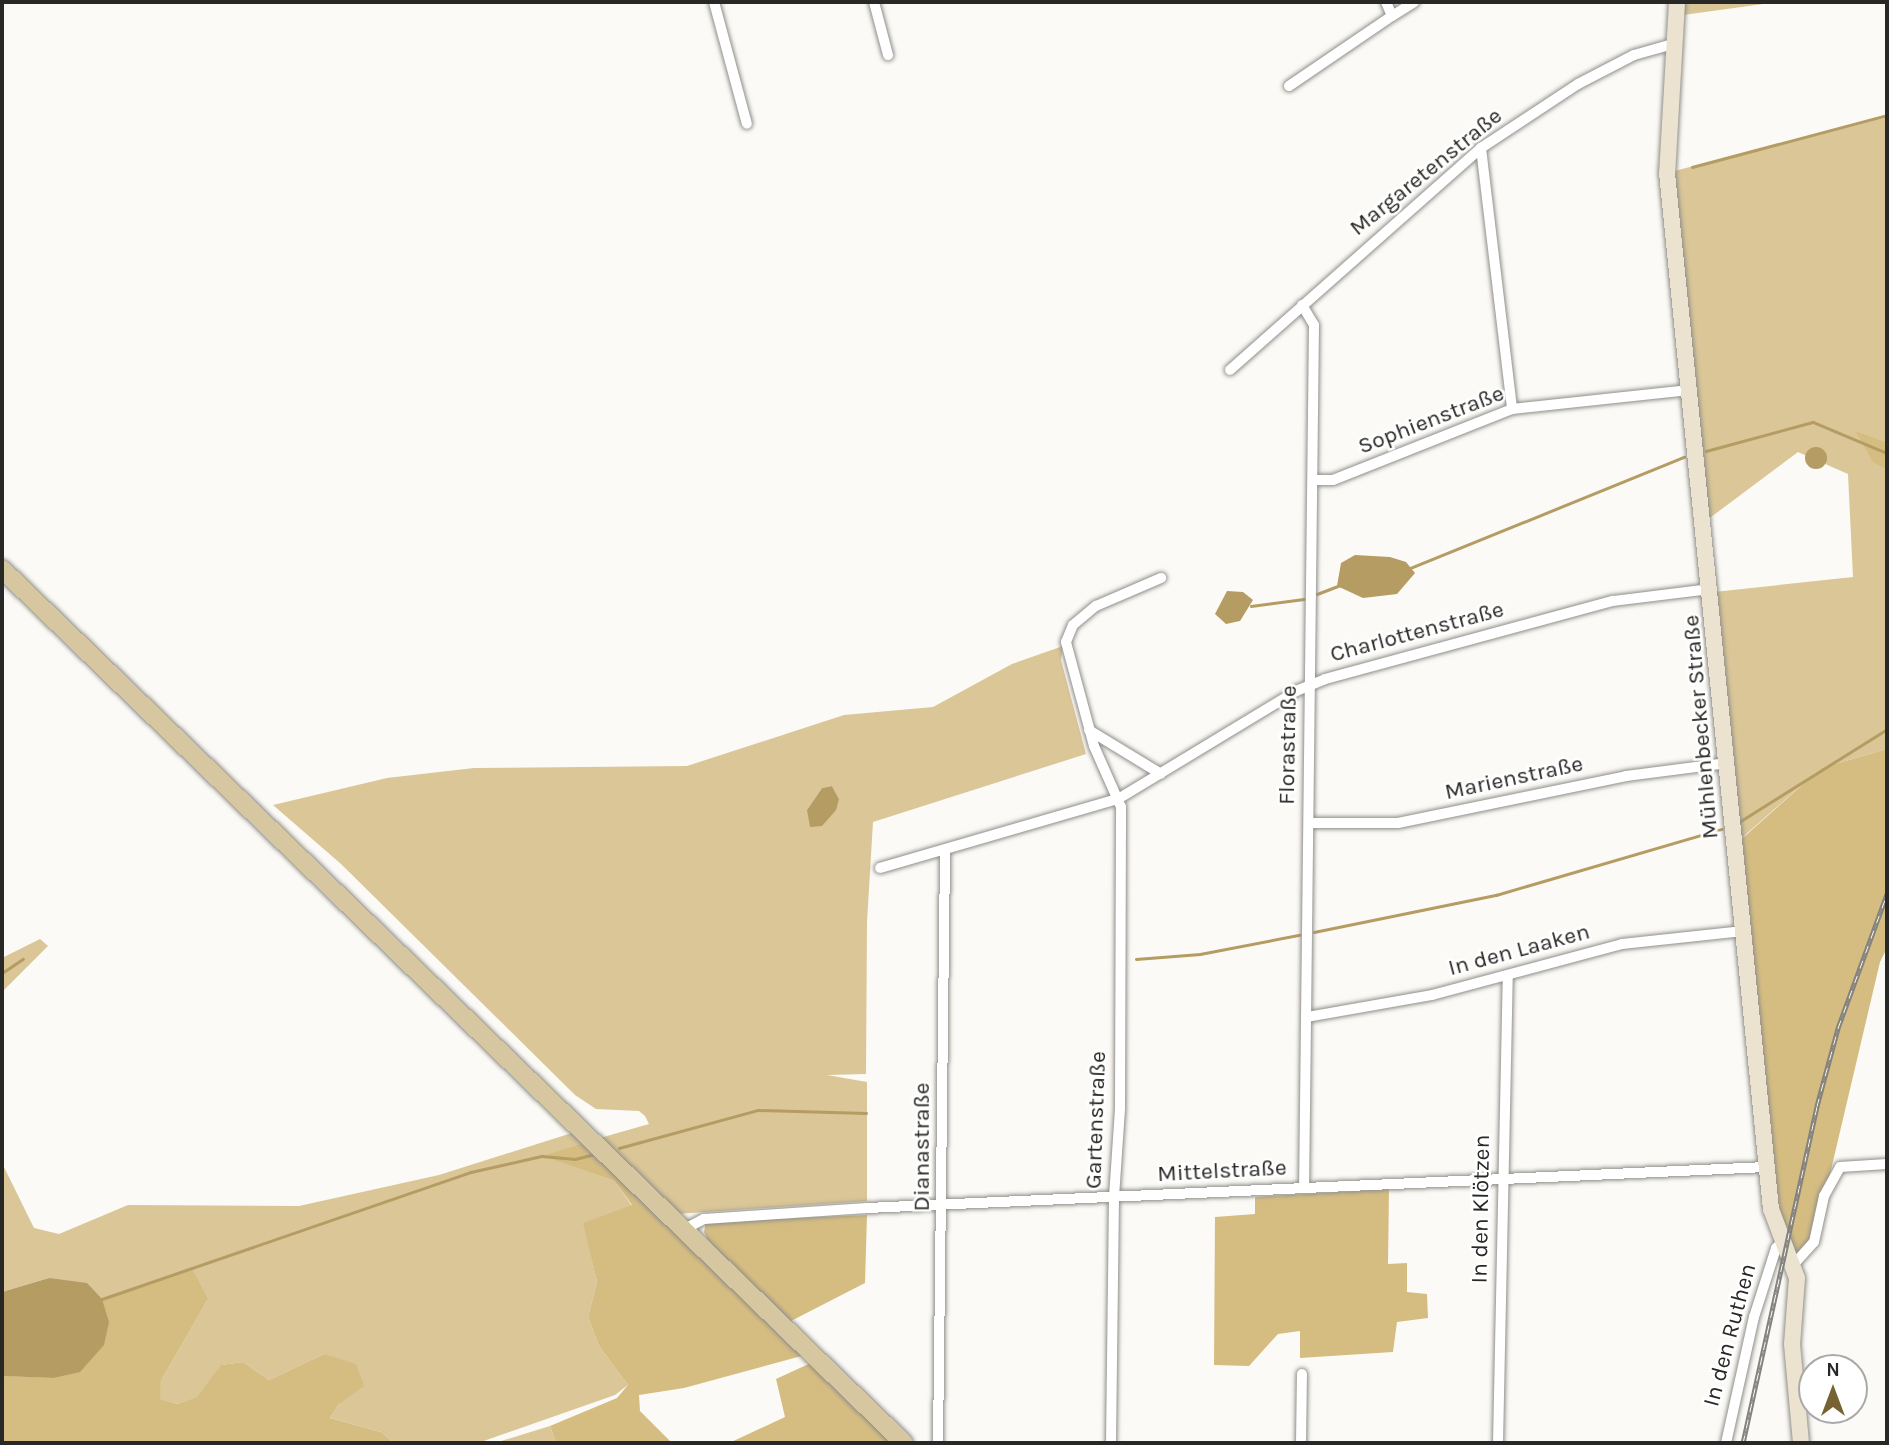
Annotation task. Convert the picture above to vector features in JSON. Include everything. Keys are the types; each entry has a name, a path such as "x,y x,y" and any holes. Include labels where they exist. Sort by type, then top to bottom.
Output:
{"main road":[{"name":"Mühlenbecker Straße","path":"1677,2 1667,173 1711,589 1771,1209 1795,1263"},
{"path":"2,569 904,1443"},
{"path":"1795,1263 1792,1344 1801,1443"}],"street":[{"path":"714,2 747,124"},
{"path":"874,2 888,55"},
{"path":"1387,2 1392,16"},
{"path":"1289,86 1414,2"},
{"name":"Margaretenstraße","path":"1230,370 1481,148 1578,84 1634,55 1673,44"},
{"path":"1481,148 1513,409"},
{"name":"Florastraße","path":"1302,305 1314,325 1304,1188"},
{"name":"Sophienstraße","path":"1314,480 1333,480 1513,409 1689,390"},
{"path":"1118,799 1089,730 1069,661 1068,634 1096,606 1161,578"},
{"name":"Charlottenstraße","path":"880,868 1118,799 1310,684 1613,601 1711,589"},
{"path":"1089,730 1161,774"},
{"name":"Marienstraße","path":"1309,823 1398,823 1626,776 1727,763"},
{"name":"Gartenstraße","path":"1111,1443 1114,1197 1120,1108 1118,799"},
{"name":"Dianastraße","path":"938,1443 945,850"},
{"name":"In den Laaken","path":"1307,1017 1390,1005 1622,944 1743,931"},
{"name":"In den Klötzen","path":"1499,1443 1508,975"},
{"path":"1795,1263 1814,1242 1824,1196 1840,1167 1887,1164"},
{"name":"Mittelstraße","path":"683,1230 704,1219 1767,1167"},
{"name":"In den Ruthen","path":"1726,1443 1748,1340 1776,1248 1783,1241"},
{"path":"1301,1443 1302,1374"}],"shaded area":[{"path":"1684,2 1778,2 1683,15"},
{"path":"1887,115 1887,442 1856,432 1873,461 1887,470 1887,749 1821,768 1735,844 1714,592 1853,577 1848,474 1798,452 1703,523 1667,173"},
{"path":"1855,431 1887,442 1887,470 1873,462"},
{"path":"1816,447 1824,450 1827,458 1824,466 1816,469 1808,466 1805,458 1808,450"},
{"path":"1355,555 1390,557 1406,562 1415,573 1397,594 1363,598 1337,586 1341,563"},
{"path":"1227,591 1243,592 1253,600 1240,621 1226,624 1215,614"},
{"path":"1063,646 1061,660 1086,754 873,822 867,922 866,1074 827,1075 867,1082 867,1201 676,1214 600,1138 649,1124 645,1116 639,1111 596,1109 575,1095 341,864 273,805 387,778 474,768 687,766 844,715 933,707 1012,664","holes":["832,786 839,799 807,810 822,788"]},
{"path":"1887,749 1887,948 1880,962 1814,1242 1799,1259 1781,1256 1735,845 1821,768"},
{"path":"832,786 839,799 836,810 822,826 810,827 807,810 822,788"},
{"path":"40,939 48,946 2,992 2,958"},
{"path":"575,1132 589,1141 543,1156 614,1181 632,1206 584,1223 597,1282 588,1317 599,1346 628,1385 615,1395 478,1443 394,1443 381,1432 330,1418 339,1404 324,1354 269,1380 243,1362 222,1365 198,1397 177,1404 159,1399 161,1381 208,1299 88,1396 2,1376 53,1378 49,1278 2,1292 2,1163 34,1228 59,1234 128,1205 299,1206 439,1175"},
{"path":"589,1141 805,1355 684,1388 639,1395 640,1411 672,1443 556,1443 550,1426 617,1398 628,1385 599,1346 588,1317 597,1282 583,1223 632,1205 614,1181 542,1156"},
{"path":"1389,1189 1388,1264 1407,1263 1407,1292 1427,1294 1428,1318 1397,1322 1393,1352 1300,1358 1300,1331 1278,1334 1249,1366 1214,1365 1215,1217 1255,1214 1255,1197"},
{"path":"867,1215 865,1283 789,1322 708,1241 704,1232 706,1222"},
{"path":"192,1269 208,1299 161,1381 160,1399 177,1404 197,1397 221,1365 243,1362 269,1380 324,1354 356,1364 364,1386 339,1404 330,1418 381,1432 394,1443 2,1443 2,1376 53,1378 109,1322 102,1299"},
{"path":"49,1278 87,1283 102,1299 109,1322 104,1345 80,1372 53,1378 2,1376 2,1292"},
{"path":"813,1362 900,1443 729,1443 785,1417 776,1379"},
{"path":"550,1426 556,1443 495,1443"}],"waterway":[{"path":"1692,167 1887,115"},
{"path":"1706,451 1813,422 1887,453"},
{"path":"1408,569 1684,457"},
{"path":"1317,594 1341,585"},
{"path":"1251,606 1304,599"},
{"path":"1739,822 1887,729"},
{"path":"1314,932 1496,895 1722,829"},
{"path":"1136,959 1200,954 1299,935"},
{"path":"2,973 23,959"},
{"path":"619,1148 758,1110 866,1113"},
{"path":"102,1299 471,1172 542,1156 575,1159 595,1154"}],"railway":[{"path":"1743,1443 1817,1106 1838,1028 1887,894"}]}
